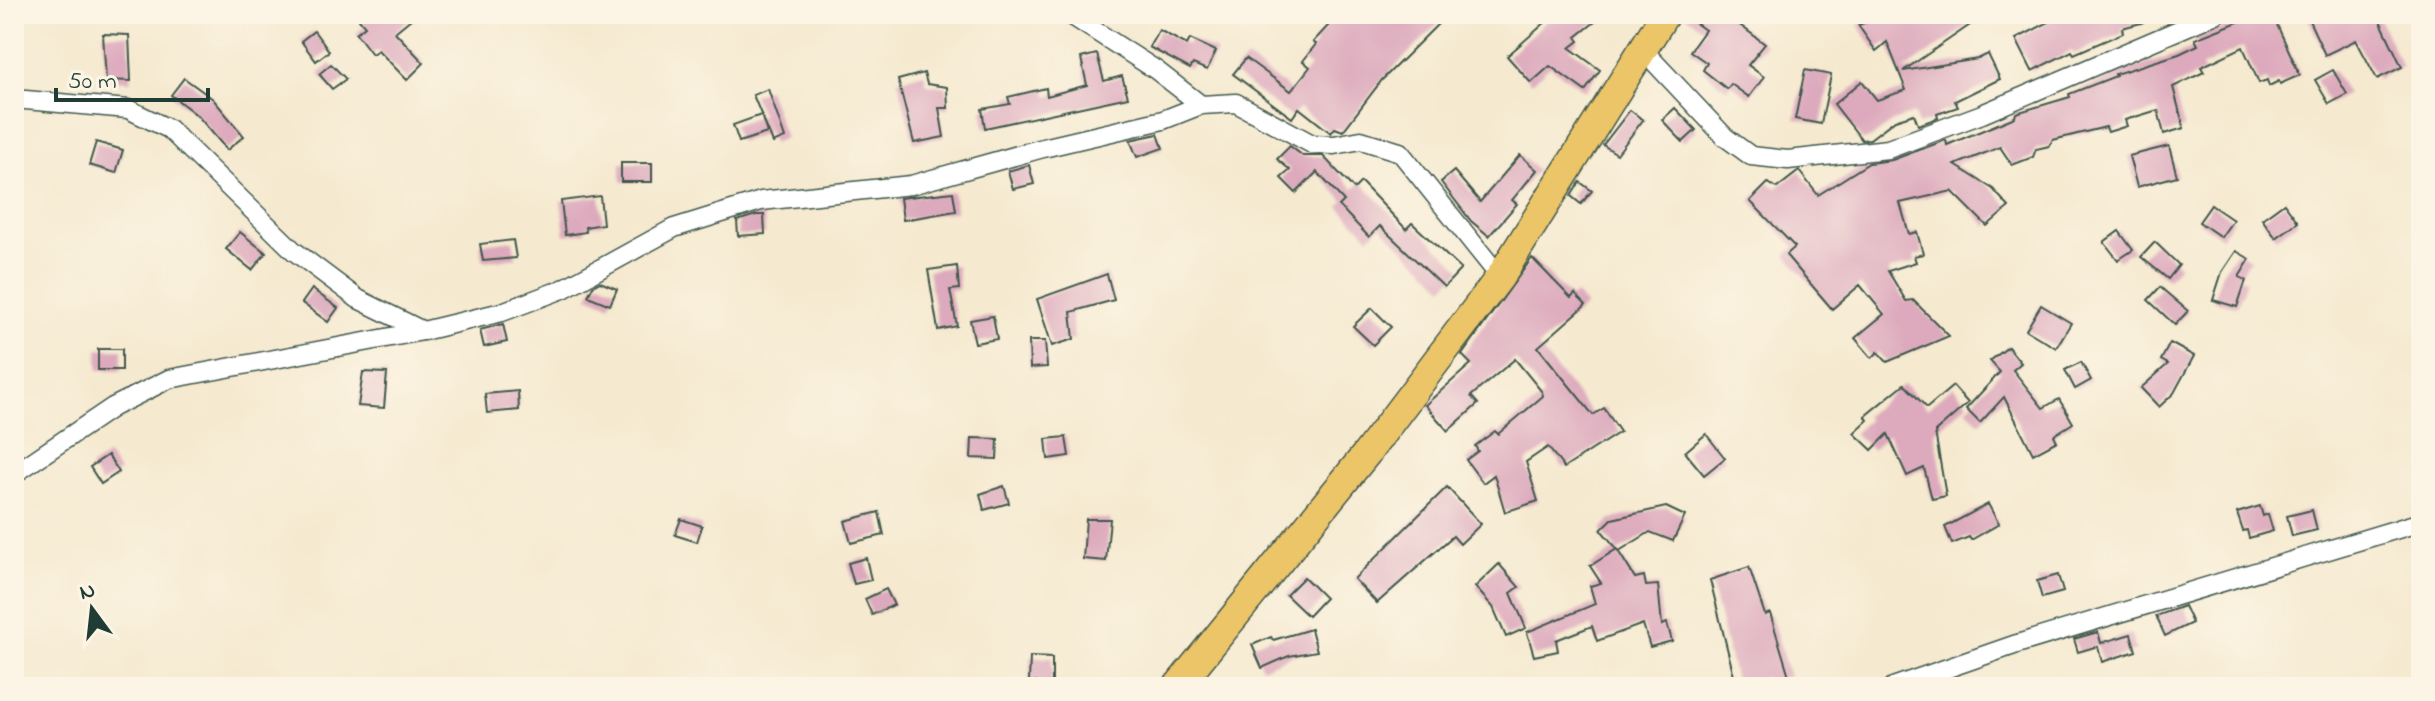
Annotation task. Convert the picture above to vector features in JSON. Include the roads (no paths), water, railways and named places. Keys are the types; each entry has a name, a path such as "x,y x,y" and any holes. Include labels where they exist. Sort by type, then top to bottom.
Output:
{"main road":[{"path":"1177,687 1367,453 1500,277 1665,14"}],"street":[{"path":"1069,14 1156,70 1201,105"},
{"path":"1642,49 1725,137 1751,156 1788,160 1888,149 1982,114 2216,14"},
{"path":"14,99 128,109 169,129 294,251 358,299 423,331"},
{"path":"14,474 113,407 169,379 423,331 502,312 563,289 674,228 761,201 911,185 1043,148 1163,120 1201,105 1236,103 1312,144 1334,145 1361,140 1400,152 1500,277"},
{"path":"1893,687 2017,644 2421,522"}]}
